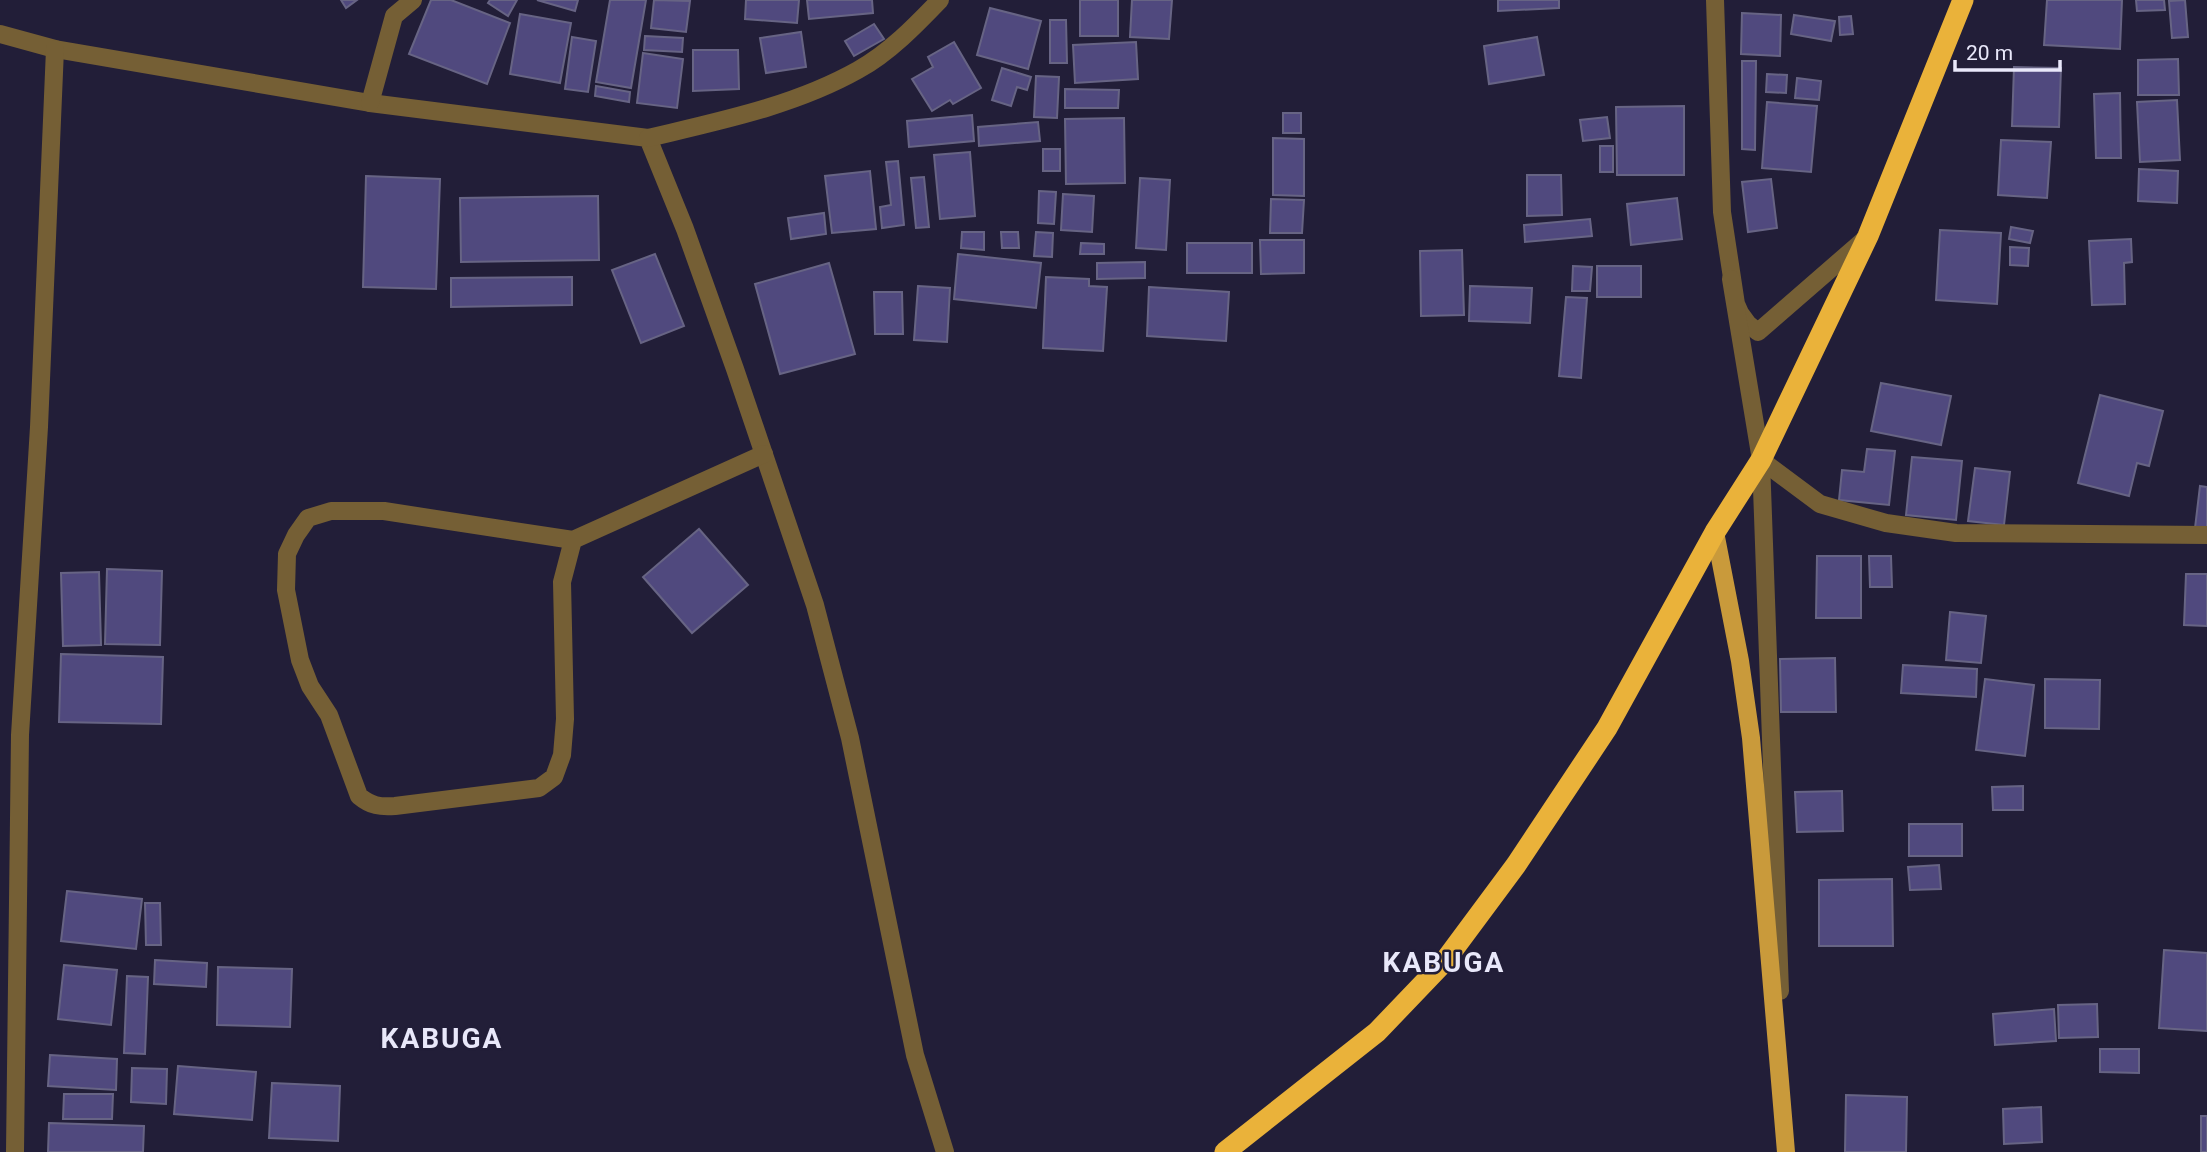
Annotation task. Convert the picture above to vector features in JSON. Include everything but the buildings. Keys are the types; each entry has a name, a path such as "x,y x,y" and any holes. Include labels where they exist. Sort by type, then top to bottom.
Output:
{"highway":[{"path":"1225,1152 1377,1032 1444,962 1516,866 1607,728 1715,532 1761,460 1868,236 1963,0"}],"main road":[{"path":"1715,532 1740,661 1751,738 1786,1152"}],"street":[{"path":"370,103 394,16 413,0"},
{"path":"0,34 55,49 370,103 648,138 722,120 812,93 860,69 906,34 940,0"},
{"path":"1715,0 1722,212 1761,460 1786,1152"},
{"path":"15,1152 8,1046 20,736 39,427 55,49"},
{"path":"648,138 685,229 815,606 850,738 915,1055 945,1152"},
{"path":"1731,279 1740,313 1758,332 1868,236"},
{"path":"573,540 562,582 565,719 562,755 554,777 538,788 395,806 379,807 369,804 359,796 329,715 310,685 300,660 286,590 287,554 308,518 331,511 384,511 573,540 764,454"},
{"path":"1761,460 1820,504 1886,523 1956,533 2207,535"}],"district":[{"name":"KABUGA","path":"1444,962"},
{"name":"KABUGA","path":"442,1038"}]}
